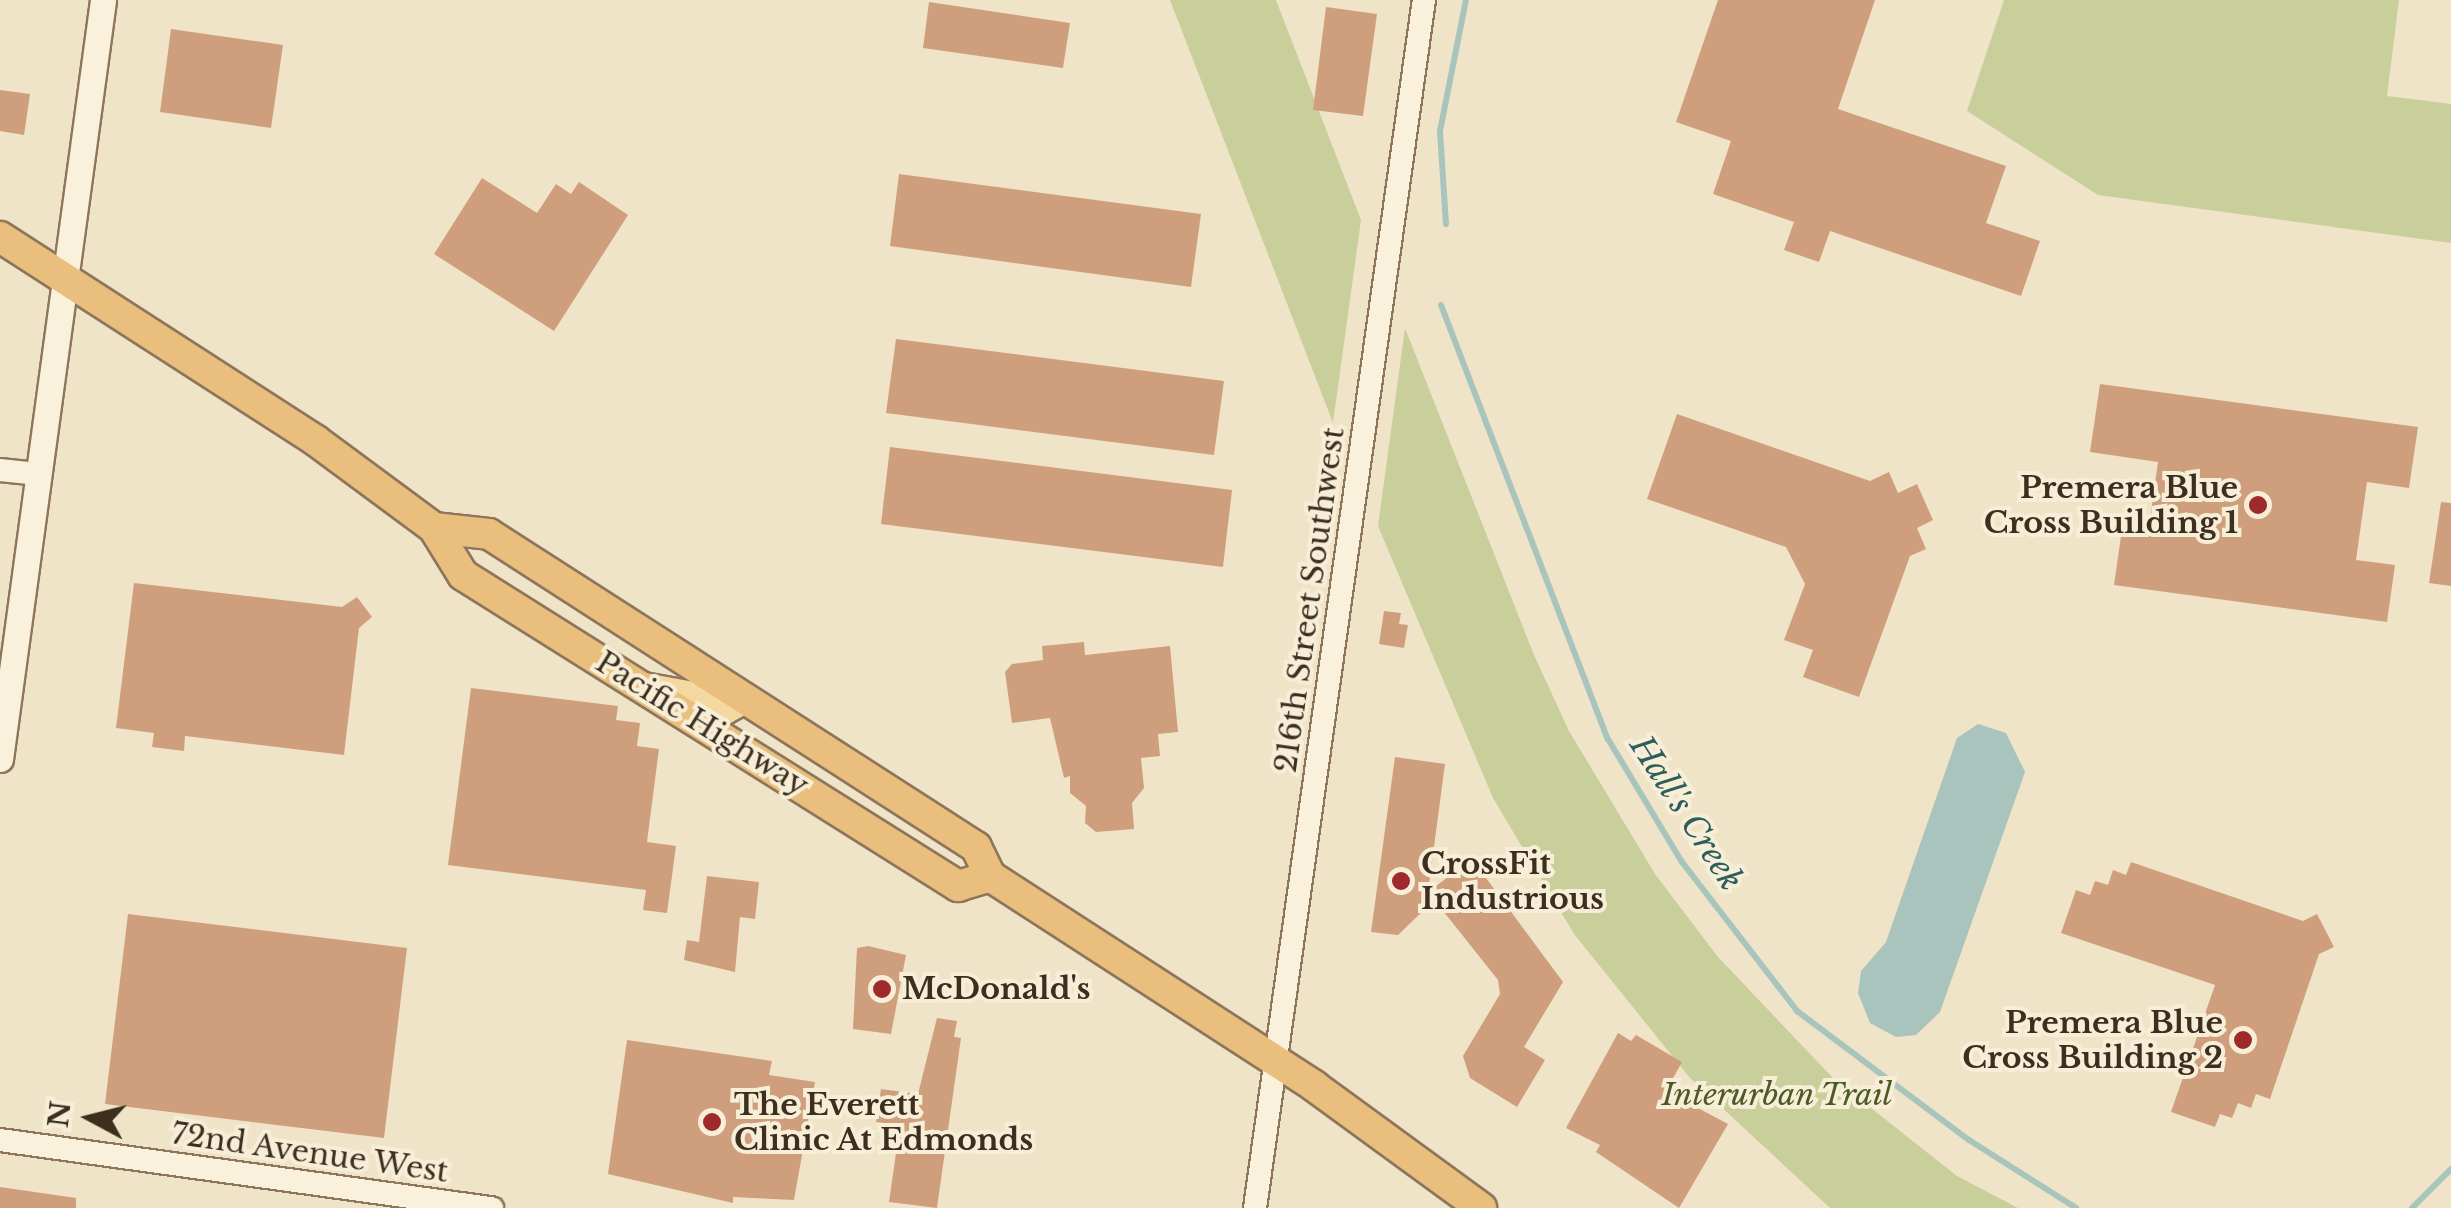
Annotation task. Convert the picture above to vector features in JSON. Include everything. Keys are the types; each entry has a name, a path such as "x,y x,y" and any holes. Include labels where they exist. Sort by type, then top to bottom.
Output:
{"highway":[{"name":"Pacific Highway","path":"0,237 306,434 434,528 463,575 958,886 990,876"},
{"name":"Pacific Highway","path":"434,528 489,534 976,847 990,876 1277,1062 1484,1206"}],"main road":[{"path":"0,760 61,276 103,0"},
{"path":"643,686 704,698 724,710 745,699"}],"street":[{"name":"216th Street Southwest","path":"1256,1208 1424,0"},
{"path":"0,470 37,474"},
{"name":"72nd Avenue West","path":"0,1140 492,1208"}],"green space":[{"path":"1170,0 1276,0 1361,220 1333,423"},
{"path":"2004,0 2399,0 2387,96 2451,104 2451,243 2098,195 1967,111"},
{"name":"Interurban Trail","path":"1405,328 1534,655 1569,731 1655,874 1718,957 1833,1078 1957,1176 2018,1208 1830,1208 1690,1078 1574,934 1493,798 1378,526"}],"water":[{"path":"1978,724 2006,733 2025,772 1940,1012 1916,1035 1896,1037 1870,1023 1858,993 1861,971 1886,942 1957,738"}],"building":[{"path":"1718,0 1875,0 1838,109 2006,166 1986,223 2040,241 2021,296 1830,231 1819,262 1784,250 1794,222 1713,194 1731,141 1676,122"},
{"path":"929,2 1070,23 1063,68 923,48"},
{"path":"1326,7 1377,14 1363,116 1313,110"},
{"path":"171,29 283,45 271,128 160,112"},
{"path":"0,90 30,94 24,135 0,131"},
{"path":"899,174 1201,214 1191,287 890,246"},
{"path":"482,178 537,213 556,184 571,194 579,182 628,215 554,331 434,254"},
{"path":"896,339 1224,381 1214,455 886,413"},
{"name":"Premera Blue Cross Building 1","path":"2100,384 2418,427 2409,488 2367,482 2356,560 2395,565 2387,622 2114,585 2123,522 2149,526 2158,462 2090,452"},
{"path":"1677,414 1870,481 1889,472 1898,493 1917,484 1933,520 1917,528 1926,549 1910,556 1859,697 1803,677 1813,650 1784,640 1805,584 1786,547 1647,499"},
{"path":"890,447 1232,490 1223,567 881,524"},
{"path":"2441,502 2451,503 2451,586 2429,583"},
{"path":"134,583 342,607 357,597 372,617 359,628 344,755 185,736 184,751 152,747 154,733 116,728"},
{"path":"1384,611 1401,613 1399,624 1408,625 1404,648 1379,644"},
{"path":"1084,642 1085,655 1170,646 1178,732 1158,734 1160,756 1141,758 1144,788 1132,803 1134,829 1096,832 1085,823 1086,806 1070,793 1070,776 1064,778 1050,718 1012,723 1005,672 1012,664 1043,660 1042,646"},
{"path":"471,688 618,706 616,720 640,723 637,746 659,749 647,842 676,846 667,913 643,910 646,890 448,865"},
{"path":"1395,757 1445,764 1425,909 1398,935 1371,932"},
{"path":"1472,859 1563,982 1524,1047 1545,1060 1517,1107 1470,1078 1463,1056 1500,994 1498,980 1428,892"},
{"name":"Premera Blue Cross Building 2","path":"2131,862 2303,921 2317,914 2334,947 2319,954 2270,1099 2256,1094 2251,1108 2238,1103 2232,1118 2220,1114 2215,1127 2171,1112 2215,985 2061,933 2076,890 2090,895 2095,881 2108,885 2113,870 2126,875"},
{"path":"707,876 759,882 755,919 740,917 735,972 684,960 687,940 699,942"},
{"path":"128,914 407,948 384,1138 105,1104"},
{"name":"McDonald's","path":"868,946 906,955 891,1034 853,1029 857,948"},
{"path":"937,1018 957,1021 954,1037 961,1038 937,1208 889,1202 900,1125 876,1122 881,1089 918,1094"},
{"path":"1618,1033 1631,1041 1636,1035 1682,1062 1666,1091 1728,1124 1679,1208 1596,1152 1600,1145 1566,1128"},
{"name":"The Everett Clinic At Edmonds","path":"627,1040 772,1061 769,1075 815,1082 794,1200 733,1197 733,1203 608,1174"},
{"path":"0,1187 76,1198 76,1208 0,1208"}],"waterway":[{"name":"Hall's Creek","path":"1446,224 1440,131 1466,0"},
{"name":"Hall's Creek","path":"1441,305 1608,739 1682,862 1797,1011 1969,1140 2076,1208"},
{"name":"Hall's Creek","path":"2412,1208 2451,1169"}],"place":[{"name":"Premera Blue Cross Building 1","path":"2258,505"},
{"name":"CrossFit Industrious","path":"1401,881"},
{"name":"McDonald's","path":"882,989"},
{"name":"Premera Blue Cross Building 2","path":"2243,1040"},
{"name":"The Everett Clinic At Edmonds","path":"712,1122"}]}
